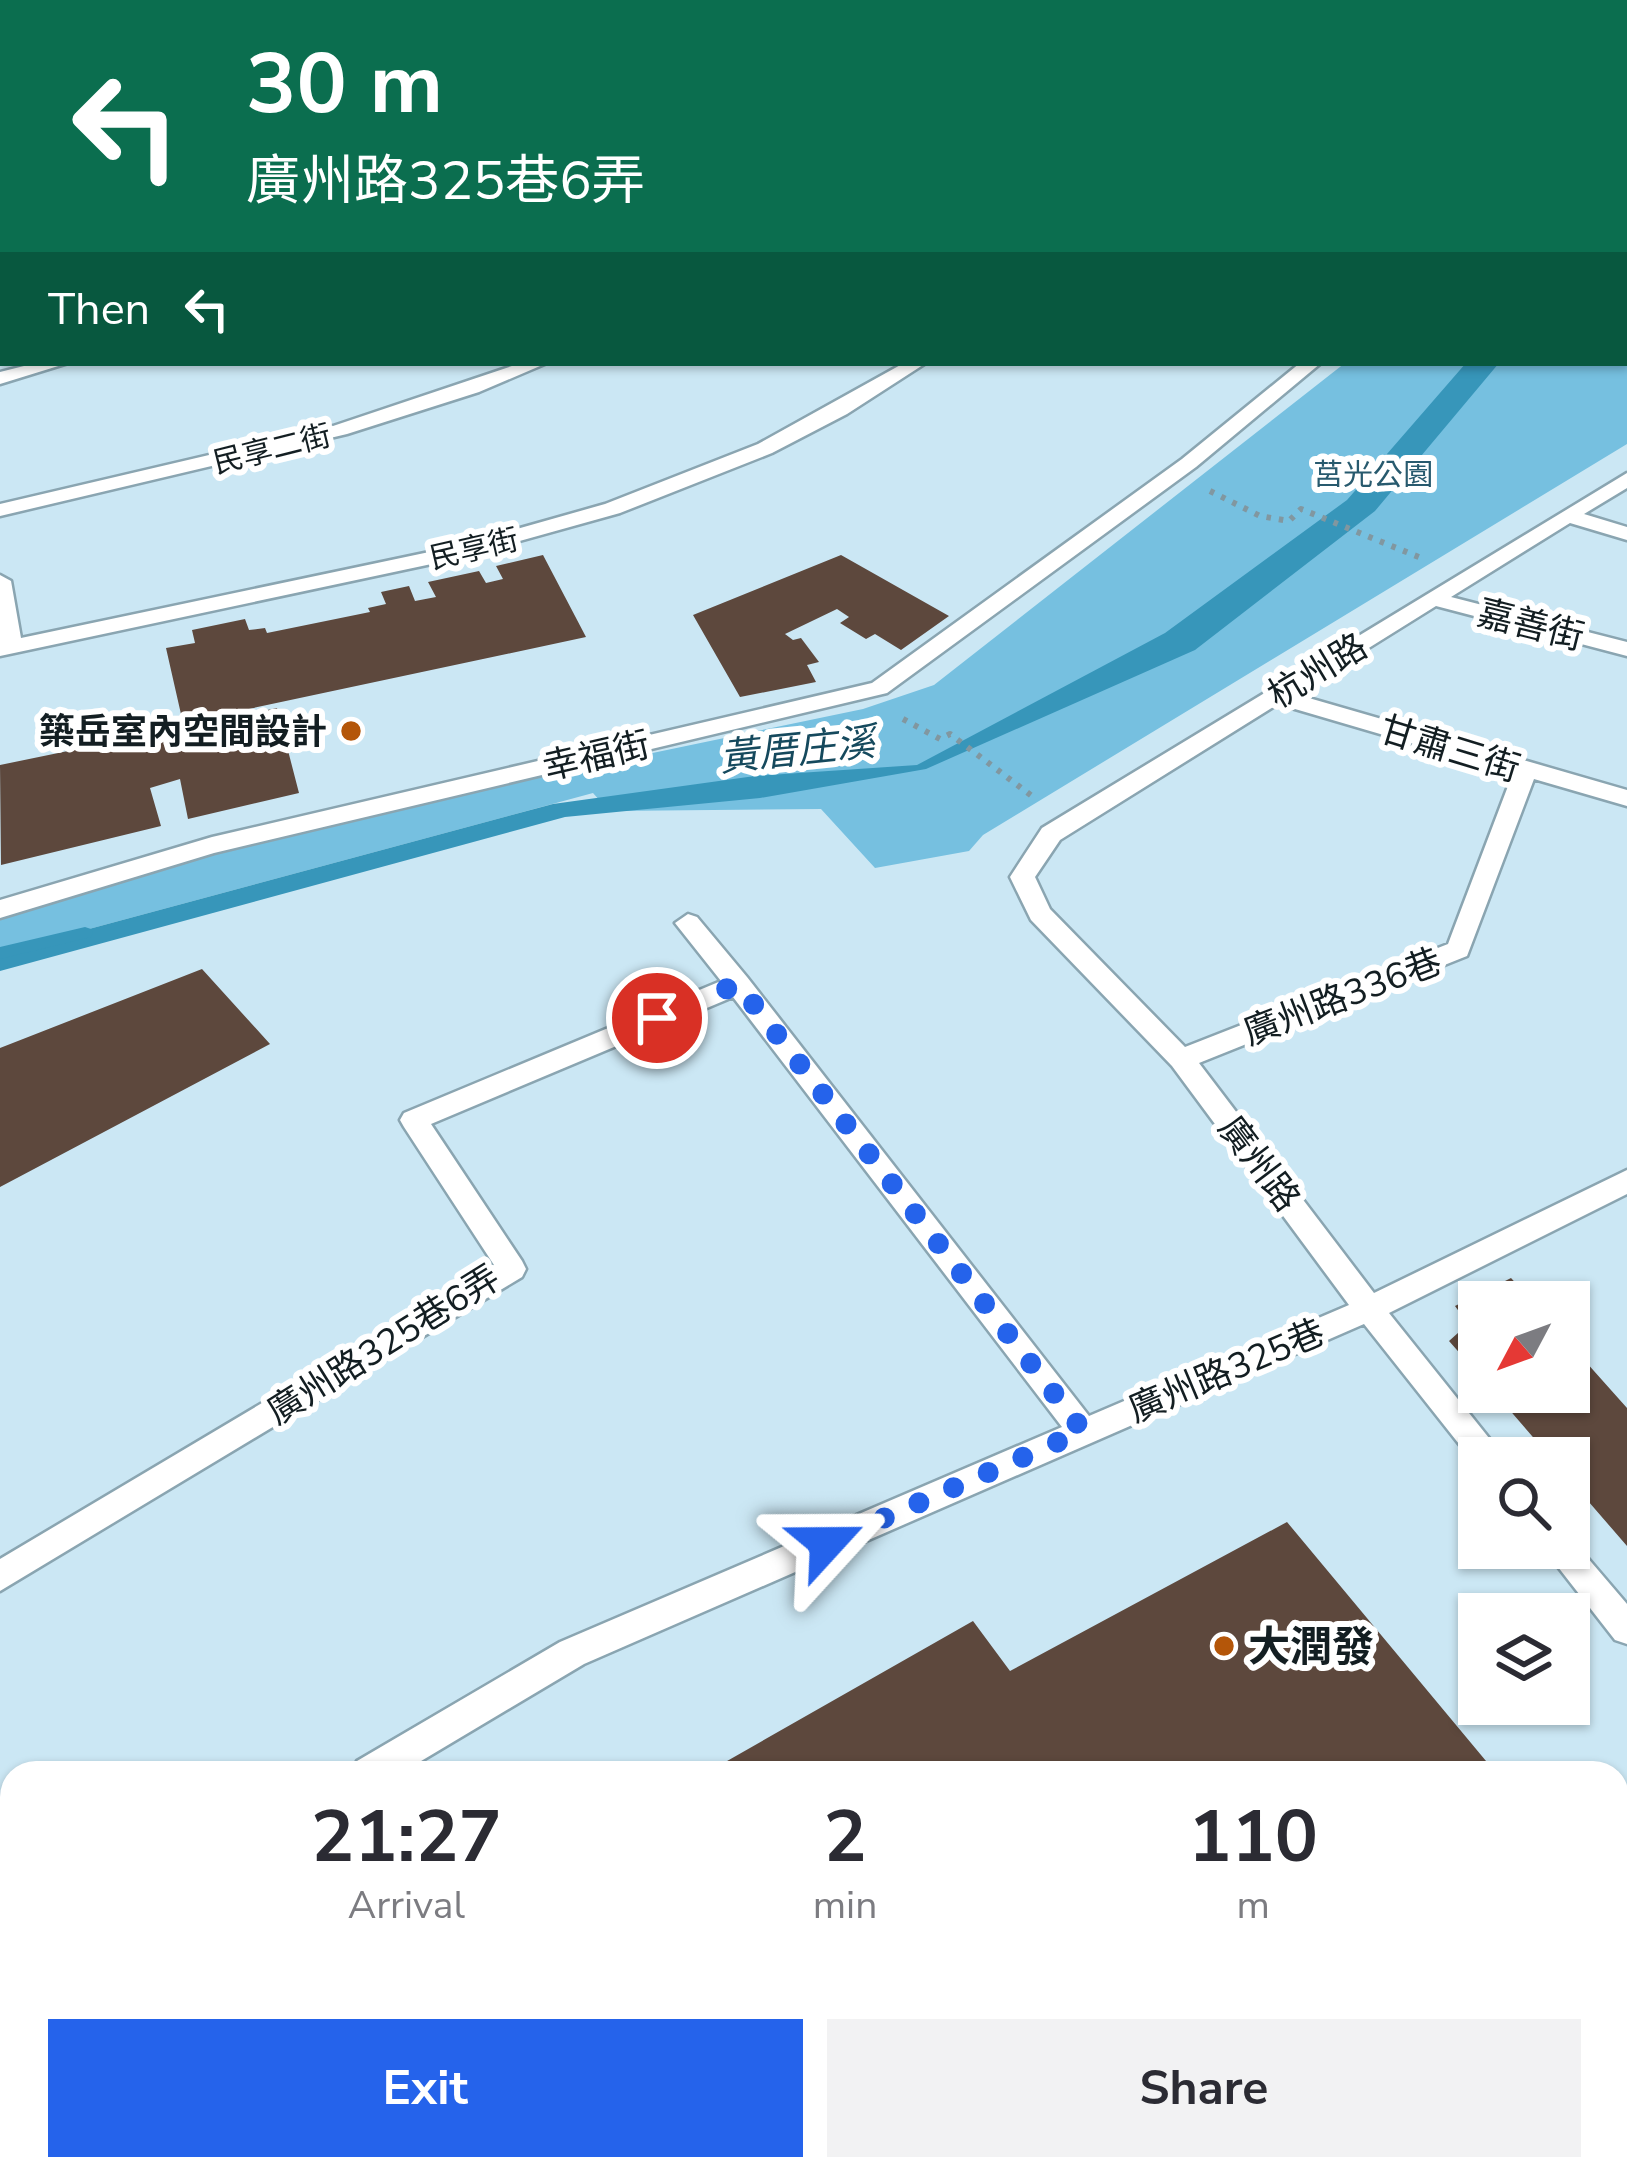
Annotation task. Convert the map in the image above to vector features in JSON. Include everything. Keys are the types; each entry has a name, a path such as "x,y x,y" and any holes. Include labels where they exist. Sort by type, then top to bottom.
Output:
{"lane":[{"path":"0,379 48,366"},
{"name":"民享二街","path":"0,510 314,441 531,366"},
{"name":"民享街","path":"6,648 496,545 626,508 735,465 852,406 912,366"},
{"name":"幸福街","path":"0,909 212,845 879,688 1189,463 1308,366"},
{"name":"杭州路","path":"1022,878 1051,834 1627,479"},
{"path":"1568,516 1627,534"},
{"path":"0,581 6,648"},
{"name":"嘉善街","path":"1434,599 1627,649"},
{"name":"甘肅三街","path":"1274,695 1627,799"},
{"name":"廣州路336巷","path":"1181,1059 1458,950 1525,771"},
{"name":"廣州路","path":"1022,878 1040,914 1181,1059 1369,1309 1473,1437"},
{"path":"688,923 1083,1431"},
{"name":"廣州路325巷6弄","path":"0,1576 512,1269 414,1120 738,984"},
{"name":"廣州路325巷","path":"389,1761 572,1654 1369,1309 1627,1180"},
{"path":"1579,1569 1627,1629"}],"path":[{"path":"1301,509 1373,539"},
{"path":"966,743 1000,782"}],"green space":[{"name":"莒光公園","path":"1341,366 1627,366 1627,444 983,835 969,851 875,868 821,809 609,811 593,793 0,953 0,909 212,845 863,709 934,685"}],"shaded area":[{"path":"1463,366 1496,366 1375,511 1195,650 926,769 760,798 565,817 0,971 0,953 553,804 755,776 917,765 1165,633 1347,500"}],"building":[{"path":"543,555 586,637 183,723 166,648 195,643 192,630 245,619 249,630 265,628 267,633 370,612 368,608 386,604 381,592 409,586 415,601 436,597 428,582 479,571 486,583 503,579 496,566"},
{"path":"841,555 949,616 901,650 875,634 866,639 840,623 849,617 837,609 785,634 793,640 801,638 819,662 807,665 816,682 740,697 693,615"},
{"path":"277,708 299,793 188,819 180,779 150,788 161,826 1,865 0,765"},
{"path":"202,969 270,1044 0,1187 0,1048"},
{"path":"1590,1367 1627,1408 1627,1546 1590,1503 1590,1437 1533,1437 1512,1413 1590,1413"},
{"name":"大潤發","path":"1287,1522 1486,1761 727,1761 973,1621 1010,1671"}],"waterway":[{"name":"黃厝庄溪","path":"0,953 85,933"}],"place":[{"name":"築岳室內空間設計","path":"351,731"},
{"name":"大潤發","path":"1224,1646"}],"route":[{"path":"657,1018 738,984 1083,1431 827,1543"}]}
